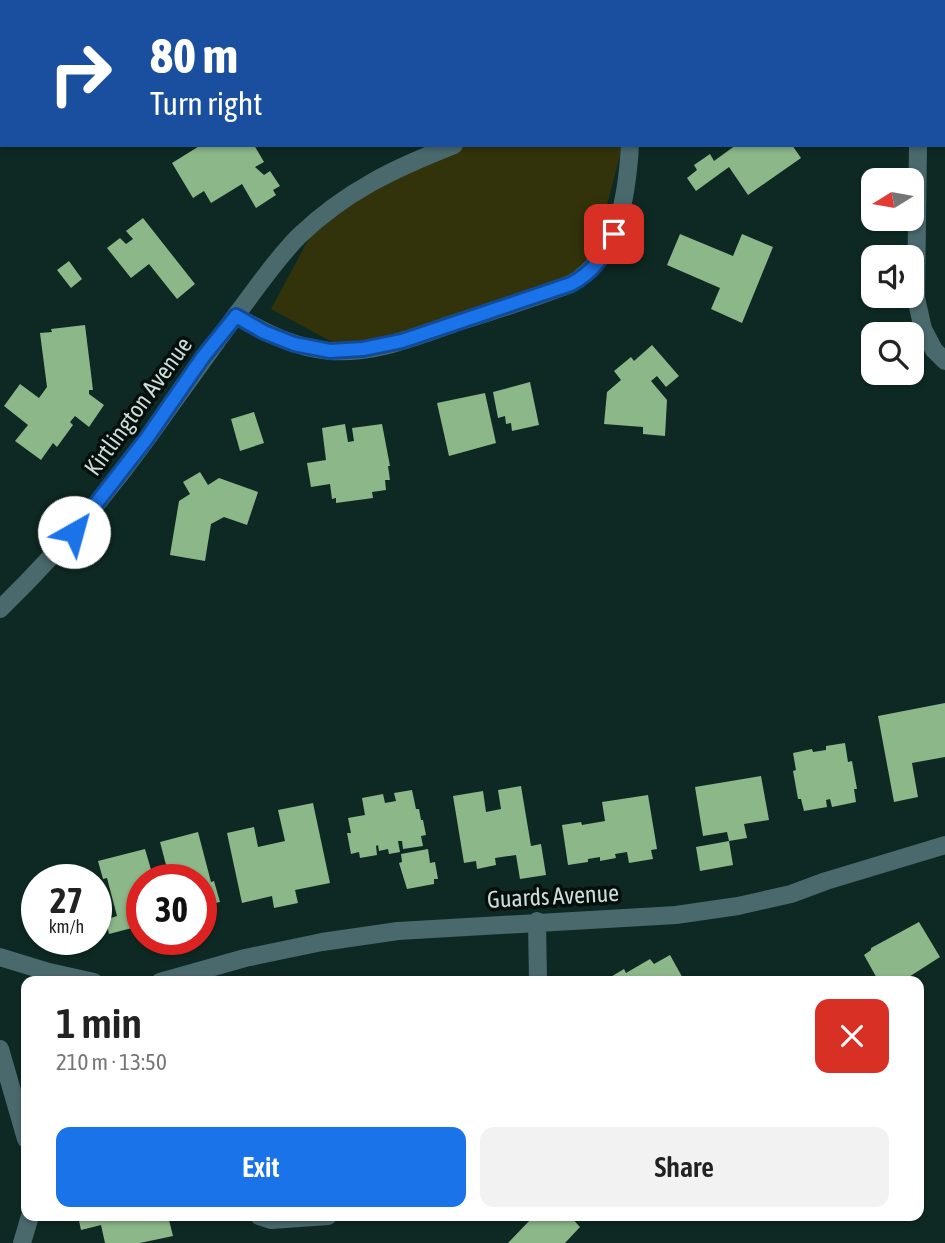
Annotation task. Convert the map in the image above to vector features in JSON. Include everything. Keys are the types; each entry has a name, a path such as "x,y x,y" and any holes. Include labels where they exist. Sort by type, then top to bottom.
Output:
{"street":[{"name":"Kirtlington Avenue","path":"0,609 40,571 74,532 147,438 203,357 274,263 320,218 371,181 449,147"},
{"path":"236,316 264,332 294,344 330,351 363,349 402,341 571,284 588,275 614,234 624,204 630,147"},
{"path":"918,147 916,298 923,330 945,361"},
{"name":"Guards Avenue","path":"182,976 245,958 322,942 398,931 676,915 763,901 945,845"},
{"path":"537,921 538,976"},
{"path":"0,957 67,976"},
{"path":"0,1049 21,1122"},
{"path":"22,1243 29,1221"}],"shaded area":[{"path":"461,147 622,147 588,275 347,350 271,309 320,218"}],"building":[{"path":"198,147 255,147 264,162 255,167 264,175 270,171 280,186 273,190 276,195 256,208 242,184 211,203 204,191 193,198 172,163"},
{"path":"733,147 793,147 801,158 748,195 729,167 696,191 687,178 697,170 694,165 710,154 714,161"},
{"path":"143,218 195,284 177,299 149,264 131,278 107,248 120,238 126,244 133,239 126,231"},
{"path":"680,234 733,256 742,234 773,247 742,323 711,309 720,288 667,265"},
{"path":"69,261 82,279 71,288 57,270"},
{"path":"85,325 93,390 89,390 89,394 104,405 89,427 75,416 70,422 73,425 57,447 53,443 41,460 15,441 28,425 4,406 20,384 39,398 47,387 40,333"},
{"path":"652,345 679,376 666,387 657,376 651,381 667,400 665,436 643,434 643,427 604,424 607,392 621,380 614,371 631,357 634,361"},
{"path":"530,382 539,425 512,431 511,423 506,424 505,416 498,418 493,392"},
{"path":"485,393 496,443 449,456 437,403"},
{"path":"254,412 264,443 240,451 231,419"},
{"path":"345,424 348,442 354,441 352,428 382,424 390,480 385,480 386,490 372,492 373,498 336,503 336,498 332,499 330,484 311,487 307,463 326,460 322,428"},
{"path":"200,472 208,485 219,478 258,492 247,525 224,517 211,524 205,561 170,555 179,501 190,494 183,482"},
{"path":"945,703 945,757 912,763 918,797 894,802 878,716"},
{"path":"845,743 848,762 852,761 857,789 854,789 856,802 832,807 830,799 826,800 827,807 804,811 801,799 798,799 793,753 812,749 813,752 826,750 826,746"},
{"path":"761,776 769,820 744,824 747,838 729,841 727,832 703,836 695,787"},
{"path":"521,786 531,846 541,844 546,875 520,879 516,855 495,858 496,865 477,869 476,861 464,863 453,796 483,791 486,812 501,809 498,790"},
{"path":"412,790 426,835 421,836 423,846 403,849 402,841 398,841 400,852 389,854 388,849 379,851 378,845 377,855 360,858 359,852 351,854 347,833 351,833 348,818 365,815 362,798 383,794 385,803 396,801 394,793"},
{"path":"648,795 657,849 651,850 653,859 629,863 627,852 615,854 616,858 600,861 600,857 568,865 562,825 605,821 602,802"},
{"path":"313,803 330,883 295,890 298,903 274,908 272,896 242,903 227,833 254,827 258,847 285,841 278,810"},
{"path":"198,832 206,864 166,864 160,842"},
{"path":"729,841 733,865 700,871 696,847"},
{"path":"145,849 149,864 126,864 126,930 112,933 112,918 117,916 112,897 112,864 99,864 98,861"},
{"path":"428,849 430,863 435,862 438,879 434,879 434,884 407,889 399,863 402,862 401,854"},
{"path":"919,922 940,957 910,976 876,976 864,955 871,948"},
{"path":"670,955 682,976 612,976 624,969 626,973 650,959 654,964"},
{"path":"79,1221 169,1221 173,1236 140,1243 105,1243 101,1225 81,1230"},
{"path":"529,1221 575,1221 580,1227 565,1243 508,1243"}],"route":[{"path":"74,532 236,316 264,332 294,344 330,351 383,346 571,284 588,275 614,234"}]}
